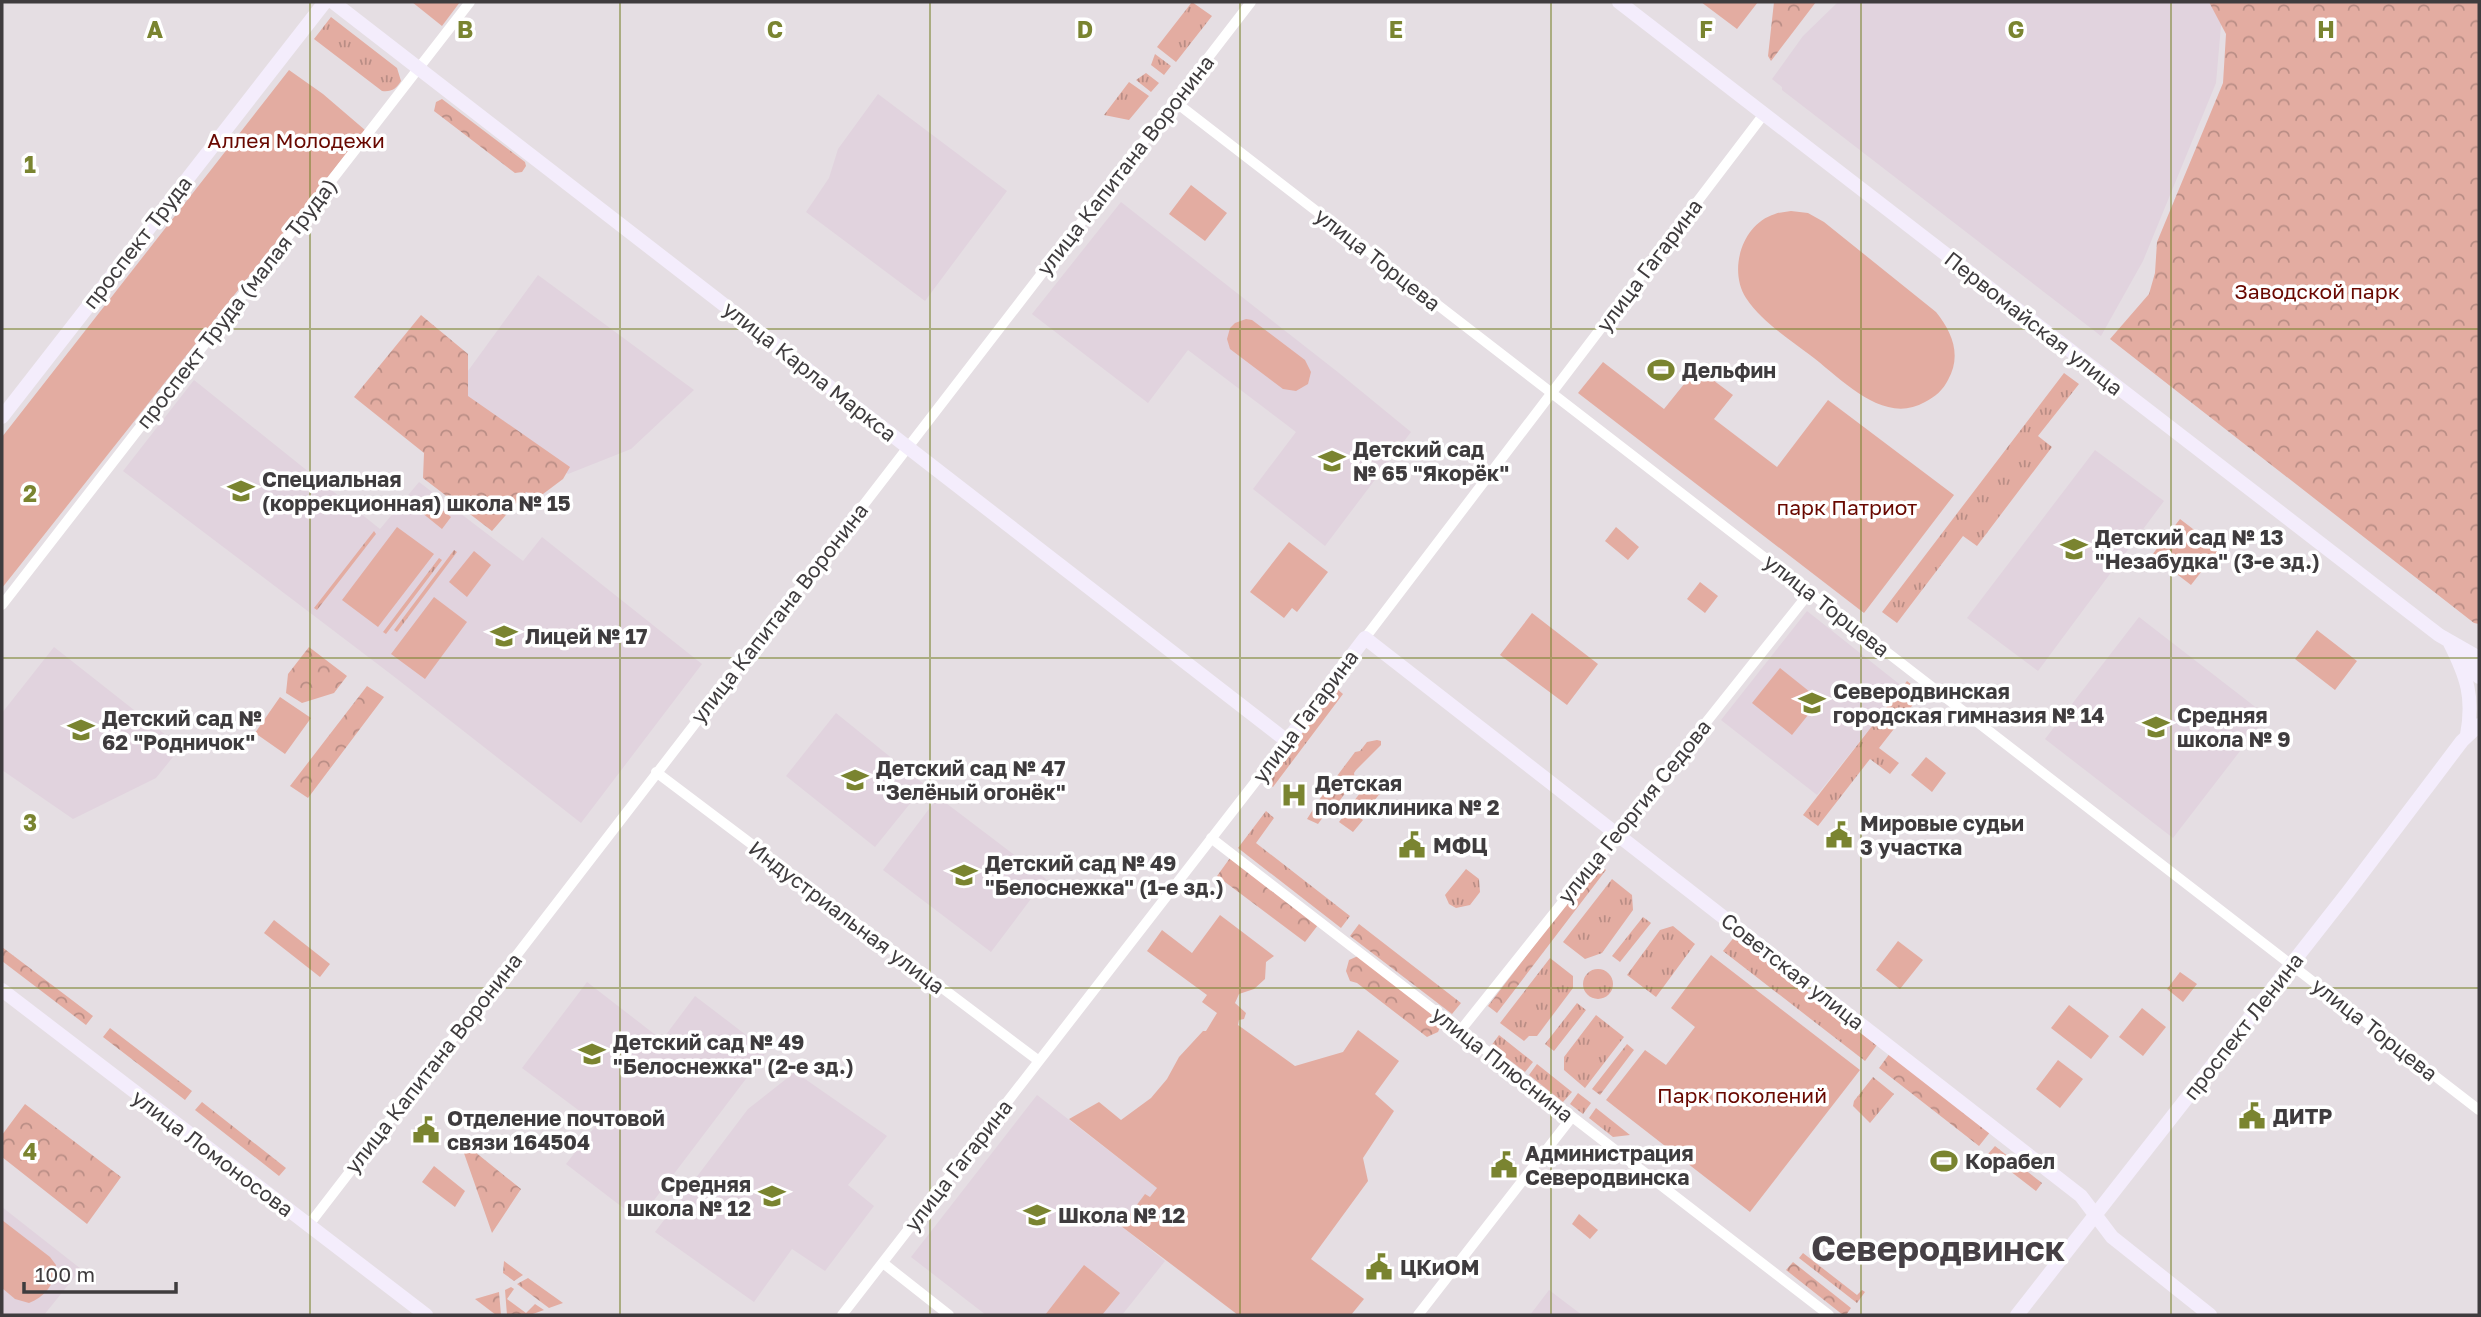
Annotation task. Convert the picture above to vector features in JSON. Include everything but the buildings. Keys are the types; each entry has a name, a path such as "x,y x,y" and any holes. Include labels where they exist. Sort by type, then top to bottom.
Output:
{"street":[{"name":"проспект Труда","path":"2,417 325,2"},
{"name":"улица Карла Маркса","path":"333,2 1286,741"},
{"name":"проспект Труда (малая Труда)","path":"2,605 470,2"},
{"name":"улица Капитана Воронина","path":"308,1226 1251,2"},
{"name":"Первомайская улица","path":"1619,2 2450,643"},
{"name":"улица Торцева","path":"1174,101 2479,1110"},
{"name":"улица Гагарина","path":"842,1315 1286,741 1764,114"},
{"name":"улица Георгия Седова","path":"1460,1031 1810,593"},
{"name":"Советская улица","path":"1365,638 2081,1196 2112,1237 2210,1315"},
{"path":"2450,643 2479,651"},
{"path":"2450,643 2479,658"},
{"path":"2450,643 2479,677"},
{"path":"2450,643 2469,690 2473,733"},
{"path":"2473,733 2479,702"},
{"path":"2473,733 2479,725"},
{"name":"проспект Ленина","path":"2017,1315 2473,733"},
{"name":"Индустриальная улица","path":"656,772 1039,1061"},
{"name":"улица Плюснина","path":"1211,838 1829,1315"},
{"name":"улица Ломоносова","path":"2,990 426,1315"},
{"path":"1418,1315 1572,1117"},
{"path":"883,1263 949,1315"}],"shaded area":[{"path":"1838,2 2216,2 2222,14 2216,83 2143,261 2101,336 1782,90 1772,79 1803,36"},
{"path":"878,94 1007,191 925,301 806,212 829,178 838,149"},
{"path":"1121,202 1411,432 1325,546 1253,489 1296,432 1188,350 1148,403 1032,314"},
{"path":"538,275 694,390 631,449 568,474 461,395 465,375"},
{"name":"Лицей № 17","path":"194,380 380,529 419,482 523,561 542,537 702,664 581,823 392,675 123,471"},
{"name":"Детский сад № 13 \"Незабудка\" (3-е зд.)","path":"2095,450 2164,501 2038,671 1967,618"},
{"name":"Северодвинская городская гимназия № 14","path":"1807,611 1903,687 1817,795 1721,720"},
{"name":"Средняя школа № 9","path":"2139,617 2267,716 2173,838 2045,739"},
{"name":"Детский сад № 62 \"Родничок\"","path":"54,647 181,747 156,778 73,819 2,770 2,713"},
{"name":"Детский сад № 47 \"Зелёный огонёк\"","path":"836,713 925,785 875,847 786,776"},
{"name":"Детский сад № 49 \"Белоснежка\" (1-е зд.)","path":"938,797 1046,879 991,952 883,870"},
{"path":"587,982 662,1040 695,996 767,1051 639,1220 566,1164 597,1124 522,1068"},
{"name":"Средняя школа № 12","path":"795,1072 887,1136 848,1185 874,1206 825,1271 792,1249 754,1302 655,1232 748,1109"},
{"name":"Школа № 12","path":"1037,1095 1157,1188 1150,1198 1146,1195 1121,1226 1165,1261 1122,1315 986,1315 911,1257"},
{"path":"2,1207 81,1269 44,1315 2,1315"},
{"path":"1549,1290 1582,1315 1530,1315"}],"green space":[{"path":"412,2 460,2 442,26"},
{"path":"1192,2 1212,16 1176,62 1157,47"},
{"path":"1701,2 1758,2 1737,29"},
{"path":"1774,2 1816,2 1771,61 1768,56"},
{"name":"Заводской парк","path":"2209,2 2479,2 2479,624 2474,623 2110,339 2149,294 2155,273 2157,242 2223,83 2226,34"},
{"path":"331,17 397,68 401,81 395,88 382,91 314,39"},
{"path":"1155,54 1171,66 1164,75 1151,65"},
{"name":"Аллея Молодежи","path":"289,70 323,94 365,130 2,588 2,437"},
{"path":"1146,73 1159,83 1151,92 1136,80"},
{"path":"1129,82 1149,96 1129,120 1104,115"},
{"path":"442,99 525,162 526,166 522,172 515,173 434,111 436,102"},
{"path":"1191,185 1227,213 1205,241 1169,214"},
{"path":"1791,211 1808,213 1824,222 1936,312 1951,336 1955,353 1948,380 1935,395 1909,408 1879,404 1849,387 1752,307 1741,287 1738,274 1741,249 1754,227 1764,219"},
{"path":"421,315 468,354 468,396 570,467 563,479 539,497 526,492 492,531 423,478 424,453 354,397"},
{"path":"1246,319 1252,320 1305,360 1311,372 1308,384 1296,391 1283,389 1230,349 1227,339 1230,328"},
{"name":"парк Патриот","path":"1603,362 1664,409 1697,368 1733,395 1714,419 1777,467 1828,400 1954,495 1864,613 1578,393"},
{"path":"2064,373 2079,384 2038,436 2052,447 1977,546 1963,536 1897,623 1882,612"},
{"path":"425,496 451,517 442,529 416,508"},
{"path":"2180,519 2219,549 2191,585 2152,555"},
{"path":"397,527 434,554 378,627 342,600"},
{"path":"1616,527 1639,547 1628,560 1605,541"},
{"path":"374,531 376,534 317,610 314,608"},
{"path":"1289,542 1328,572 1297,612 1292,608 1284,618 1250,592"},
{"path":"454,550 457,552 397,632 394,630"},
{"path":"474,551 491,565 467,597 449,582"},
{"path":"439,558 442,560 386,634 383,632"},
{"path":"1700,582 1718,596 1705,613 1687,599"},
{"path":"434,597 467,622 425,679 391,654"},
{"path":"1532,613 1598,664 1567,705 1500,655"},
{"path":"2317,630 2357,661 2335,690 2295,659"},
{"path":"309,647 347,676 334,693 302,703 286,693 288,674"},
{"path":"1780,668 1820,700 1792,735 1752,703"},
{"path":"1907,681 1922,693 1879,748 1899,763 1890,774 1870,759 1818,826 1803,815"},
{"path":"367,686 384,697 308,798 290,786"},
{"path":"1336,688 1343,694 1273,787 1262,779 1279,757 1286,755"},
{"path":"280,697 311,718 285,754 255,733"},
{"path":"1381,741 1381,745 1356,770 1355,779 1336,806 1326,813 1318,824 1307,819 1355,752 1360,751 1367,742"},
{"path":"1926,757 1946,773 1932,792 1911,775"},
{"path":"1372,777 1385,787 1363,815 1351,805"},
{"path":"1349,809 1363,820 1353,832 1339,822"},
{"path":"1266,811 1274,818 1256,843 1350,916 1341,928 1238,848"},
{"path":"1230,858 1318,925 1305,942 1217,876"},
{"path":"1597,863 1606,870 1497,1013 1488,1006"},
{"path":"1466,869 1479,879 1480,892 1470,905 1456,908 1449,904 1445,895"},
{"path":"1612,879 1632,895 1633,910 1602,953 1585,959 1563,942"},
{"path":"1220,915 1274,956 1266,962 1265,979 1254,989 1239,994 1235,1003 1246,1013 1238,1025 1295,1066 1343,1052 1358,1030 1399,1061 1375,1094 1394,1111 1363,1158 1368,1181 1311,1259 1364,1299 1351,1315 1238,1315 1121,1226 1145,1194 1150,1197 1157,1188 1069,1119 1099,1102 1121,1120 1151,1098 1167,1079 1179,1057 1206,1031 1217,1013 1202,1002 1207,995 1147,951 1162,930 1192,953"},
{"path":"1643,917 1651,923 1620,962 1612,956"},
{"path":"274,920 330,964 320,977 264,933"},
{"path":"1359,924 1461,1003 1452,1014 1350,936"},
{"path":"1673,926 1695,944 1656,997 1627,975 1660,930"},
{"path":"1735,936 1877,1045 1865,1061 1723,951"},
{"path":"1898,941 1923,960 1900,989 1876,970"},
{"path":"2,947 93,1016 86,1025 2,961"},
{"name":"Парк поколений","path":"1711,955 1860,1070 1750,1212 1606,1100 1645,1050 1666,1065 1695,1027 1671,1008"},
{"path":"1358,956 1439,1018 1441,1025 1438,1032 1427,1037 1357,983 1350,981 1346,971 1349,960"},
{"path":"1550,958 1573,976 1573,988 1537,1036 1529,1036 1524,1041 1500,1023"},
{"path":"1598,969 1604,970 1612,978 1612,990 1604,998 1598,999 1592,998 1584,990 1583,984 1584,978 1592,970"},
{"path":"2180,972 2197,984 2183,1002 2167,989"},
{"path":"1577,1003 1586,1010 1554,1051 1545,1044"},
{"path":"2069,1005 2109,1036 2091,1059 2051,1028"},
{"path":"2142,1008 2166,1027 2143,1056 2119,1037"},
{"path":"1596,1015 1624,1037 1585,1088 1564,1070 1564,1057"},
{"path":"110,1028 192,1091 185,1100 103,1037"},
{"path":"1499,1035 1533,1062 1525,1072 1491,1046"},
{"path":"1627,1044 1634,1050 1600,1095 1592,1089"},
{"path":"1890,1053 1991,1131 1979,1146 1879,1068"},
{"path":"2058,1060 2083,1079 2060,1108 2036,1089"},
{"path":"1537,1064 1572,1092 1563,1102 1529,1075"},
{"path":"1873,1077 1894,1094 1870,1123 1853,1106"},
{"path":"1578,1093 1591,1103 1583,1114 1570,1104"},
{"path":"202,1102 286,1168 279,1176 195,1110"},
{"path":"25,1104 121,1177 87,1224 2,1157 2,1135"},
{"path":"1596,1108 1630,1135 1613,1137 1589,1118"},
{"path":"459,1139 521,1189 492,1233"},
{"path":"1995,1146 2042,1183 2036,1191 1988,1154"},
{"path":"434,1166 465,1191 455,1207 422,1182"},
{"path":"1579,1214 1598,1230 1590,1239 1572,1224"},
{"path":"2,1220 50,1257 56,1265 54,1278 48,1288 40,1297 29,1303 15,1299 2,1288"},
{"path":"1803,1253 1857,1295 1862,1290 1865,1292 1857,1303 1799,1258"},
{"path":"504,1261 523,1275 514,1281 503,1273"},
{"path":"1793,1262 1851,1308 1846,1315 1786,1270"},
{"path":"1084,1265 1120,1293 1102,1315 1045,1315"},
{"path":"528,1278 563,1303 549,1308 517,1284"},
{"path":"511,1287 514,1289 507,1299 526,1313 535,1304 544,1310 530,1315 507,1315 505,1290"},
{"path":"499,1292 501,1315 496,1315 475,1299"}],"place":[{"name":"Дельфин","path":"1661,370"},
{"name":"Детский сад № 65 \"Якорёк\"","path":"1332,461"},
{"name":"Специальная (коррекционная) школа № 15","path":"241,491"},
{"name":"Детский сад № 13 \"Незабудка\" (3-е зд.)","path":"2074,549"},
{"name":"Лицей № 17","path":"504,636"},
{"name":"Северодвинская городская гимназия № 14","path":"1812,703"},
{"name":"Средняя школа № 9","path":"2156,727"},
{"name":"Детский сад № 62 \"Родничок\"","path":"81,730"},
{"name":"Детский сад № 47 \"Зелёный огонёк\"","path":"855,780"},
{"name":"Детская поликлиника № 2","path":"1294,795"},
{"name":"Мировые судьи 3 участка","path":"1839,835"},
{"name":"МФЦ","path":"1412,845"},
{"name":"Детский сад № 49 \"Белоснежка\" (1-е зд.)","path":"964,875"},
{"name":"Детский сад № 49 \"Белоснежка\" (2-е зд.)","path":"592,1054"},
{"name":"ДИТР","path":"2252,1116"},
{"name":"Отделение почтовой связи 164504","path":"426,1130"},
{"name":"Корабел","path":"1944,1161"},
{"name":"Администрация Северодвинска","path":"1504,1165"},
{"name":"Средняя школа № 12","path":"772,1196"},
{"name":"Школа № 12","path":"1037,1215"},
{"name":"ЦКиОМ","path":"1379,1267"}],"district":[{"name":"Северодвинск","path":"1938,1248"}]}
